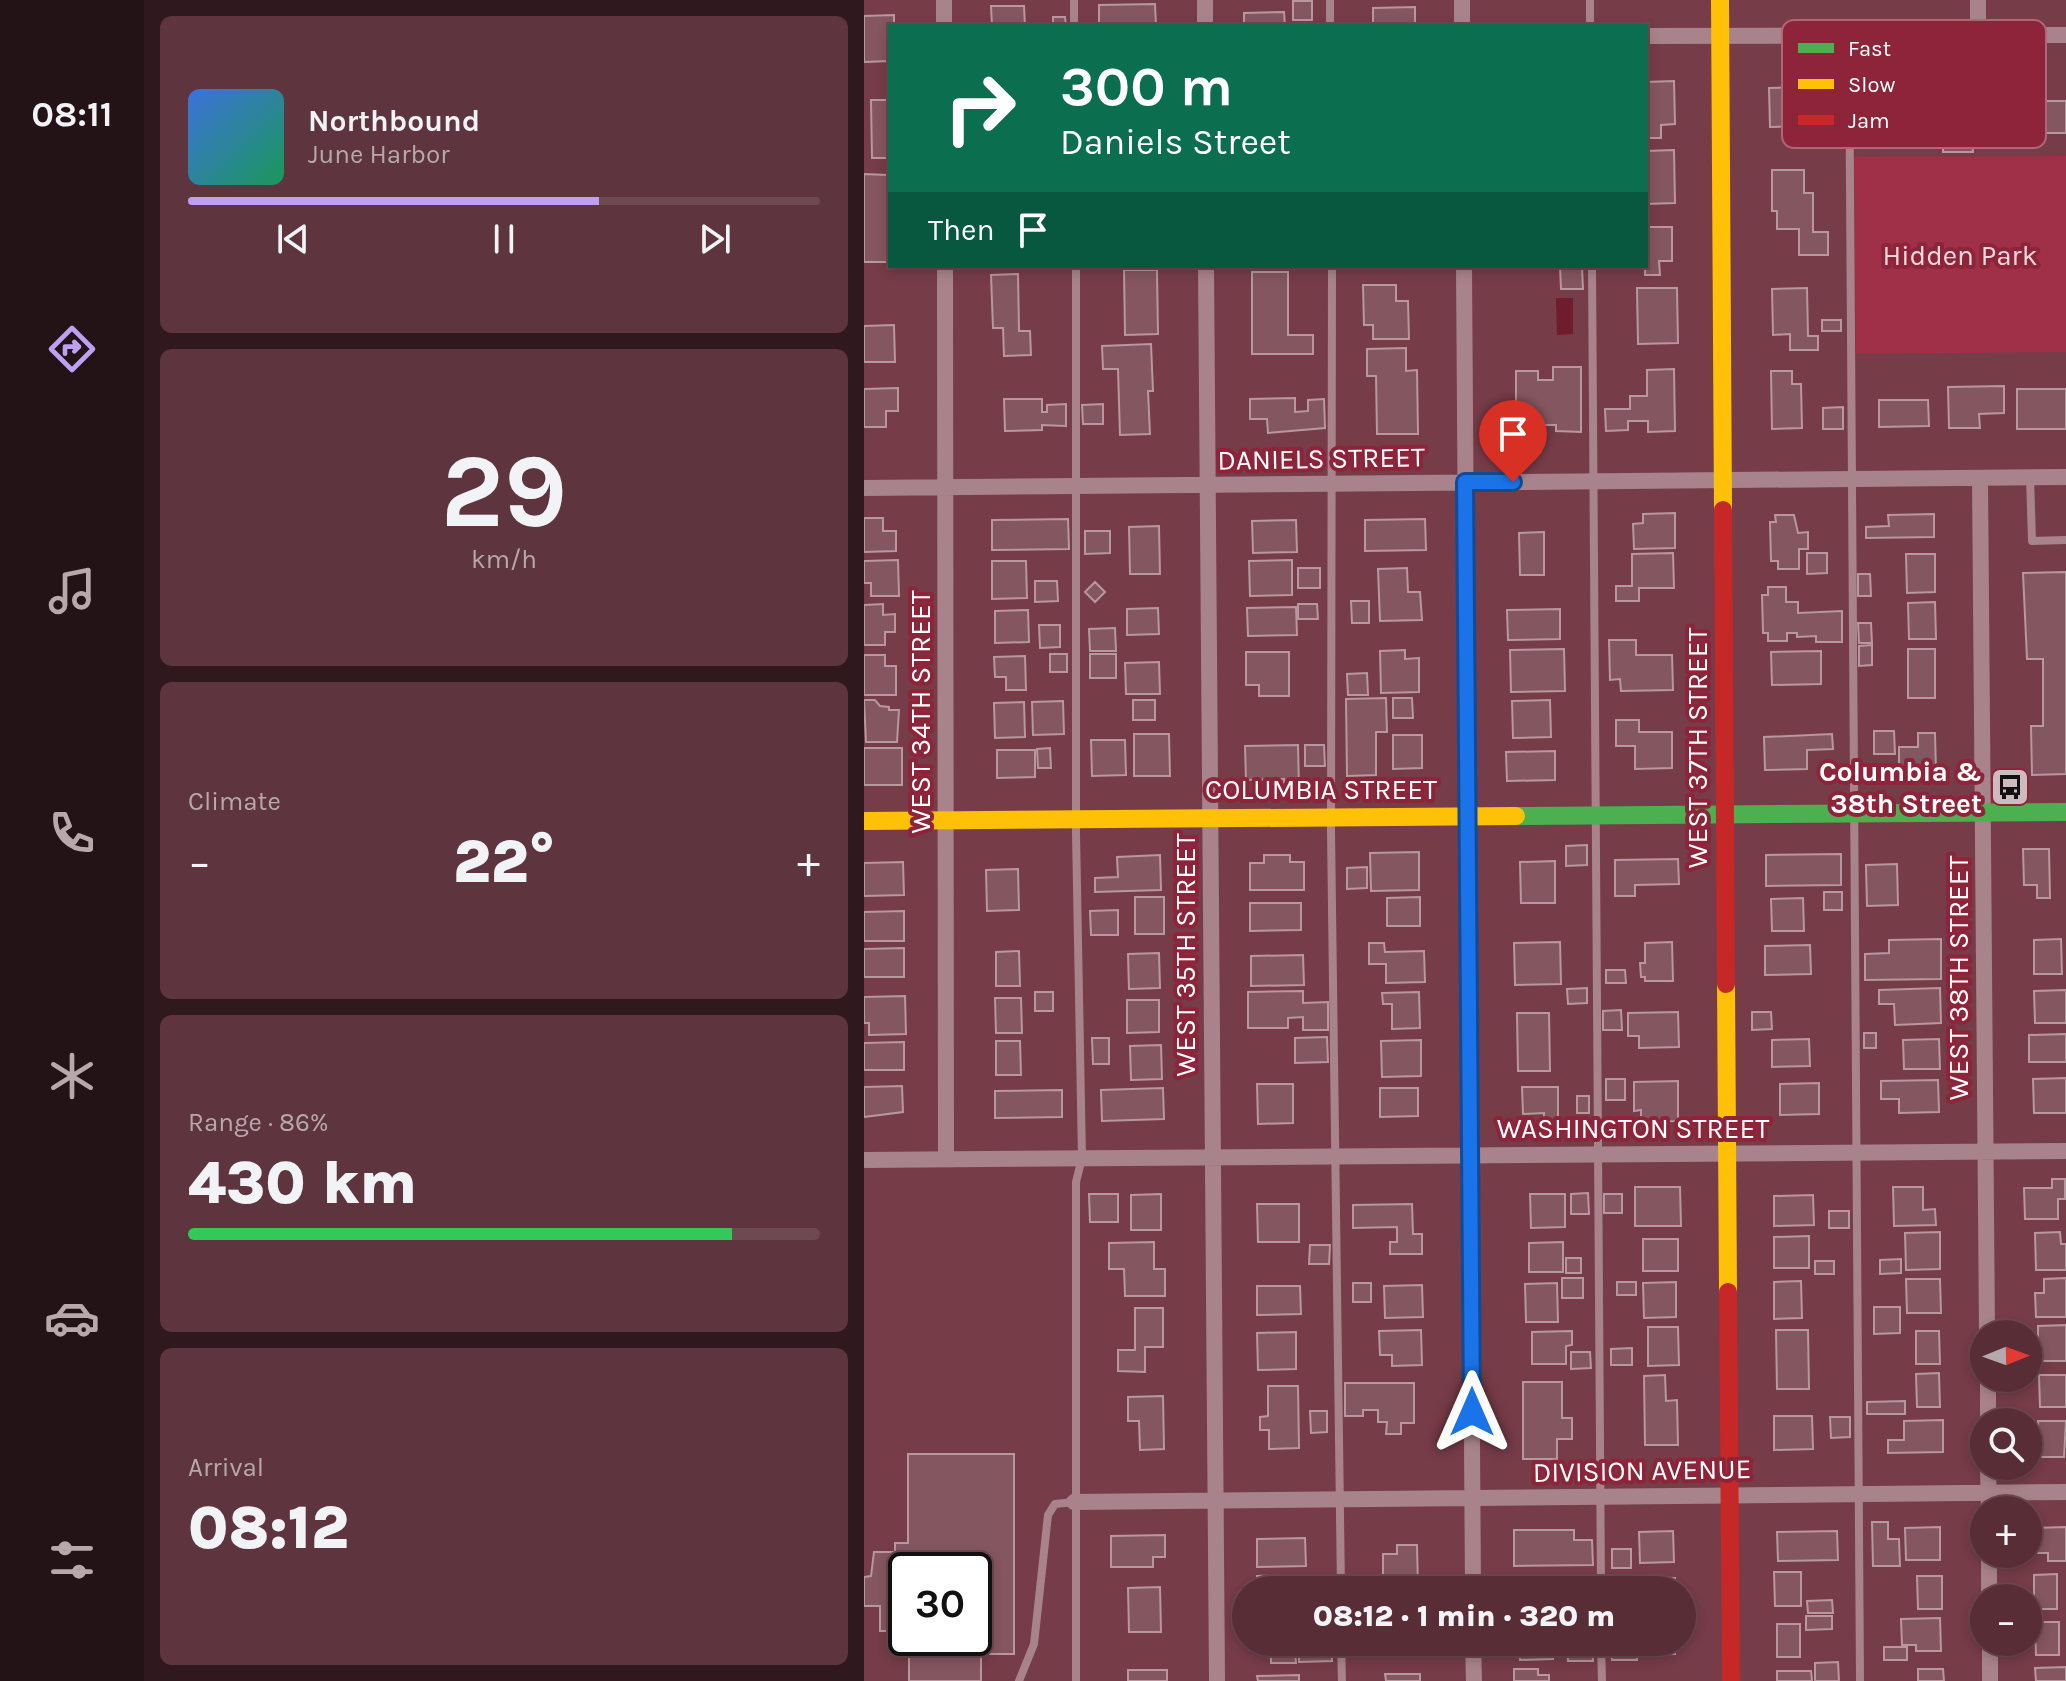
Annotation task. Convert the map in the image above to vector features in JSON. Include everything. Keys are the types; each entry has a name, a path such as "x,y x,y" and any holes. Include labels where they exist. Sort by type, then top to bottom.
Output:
{"street":[{"path":"944,0 944,24"},
{"path":"1205,0 1205,24"},
{"path":"1462,0 1462,24"},
{"name":"WEST 37TH STREET","path":"1720,0 1731,1681"},
{"path":"1648,36 1782,35"},
{"name":"WEST 34TH STREET","path":"945,268 946,1159"},
{"name":"WEST 35TH STREET","path":"1206,268 1217,1681"},
{"path":"1464,268 1473,1576"},
{"name":"DANIELS STREET","path":"864,488 2066,477"},
{"name":"WEST 38TH STREET","path":"1980,478 1987,1320"},
{"name":"COLUMBIA STREET","path":"864,821 2066,812"},
{"name":"WASHINGTON STREET","path":"864,1160 2066,1151"},
{"path":"1988,1480 1988,1496"},
{"name":"DIVISION AVENUE","path":"1074,1502 2066,1492"},
{"path":"1473,1656 1474,1681"},
{"path":"1990,1656 1990,1681"}],"lane":[{"path":"1074,0 1074,24"},
{"path":"1330,0 1330,24"},
{"path":"1590,0 1590,24"},
{"path":"1850,148 1860,1681"},
{"path":"1076,268 1076,819 1082,1158 1076,1182 1076,1681"},
{"path":"1332,268 1331,817 1338,1156 1341,1576"},
{"path":"1592,268 1601,1576"},
{"path":"2030,477 2032,541 2066,540"},
{"path":"1019,1681 1034,1644 1048,1515 1055,1504 1074,1502"},
{"path":"1341,1656 1342,1681"},
{"path":"1601,1656 1602,1681"}],"green space":[{"name":"Hidden Park","path":"2066,156 2066,352 1856,354 1854,157"}],"shaded area":[{"path":"1556,298 1573,298 1573,334 1557,335"}],"building":[{"path":"1293,1 1312,1 1312,20 1293,20"},
{"path":"1155,4 1156,24 1099,24 1099,5"},
{"path":"991,6 1024,6 1025,24 992,24"},
{"path":"1415,7 1415,24 1373,24 1373,8"},
{"path":"1284,12 1285,24 1244,24 1244,13"},
{"path":"894,15 894,24 888,24 888,61 864,62 864,16"},
{"path":"1053,17 1065,17 1066,24 1053,24"},
{"path":"1674,81 1675,124 1661,125 1661,138 1648,138 1648,82"},
{"path":"1769,88 1782,88 1782,127 1770,127"},
{"path":"871,100 888,100 888,158 872,158"},
{"path":"2046,101 2066,101 2066,133 2046,133"},
{"path":"1943,148 1973,148 1973,152 1943,152"},
{"path":"1674,150 1675,203 1648,204 1648,151"},
{"path":"1772,170 1804,170 1804,193 1813,193 1813,232 1828,232 1828,255 1799,255 1799,229 1777,229 1777,211 1772,211"},
{"path":"864,174 887,175 888,262 864,262"},
{"path":"1648,227 1672,227 1672,261 1659,261 1660,275 1645,275 1645,268 1648,268"},
{"path":"1560,268 1582,268 1583,289 1561,289"},
{"path":"1124,270 1157,270 1158,334 1125,335"},
{"path":"1252,272 1288,272 1288,335 1313,335 1313,354 1252,354"},
{"path":"1018,274 1019,331 1030,331 1031,355 1004,356 1003,328 993,328 991,275"},
{"path":"1363,285 1396,285 1396,301 1408,301 1409,339 1373,339 1373,325 1364,325"},
{"path":"1637,288 1677,288 1678,343 1638,344"},
{"path":"1807,288 1808,336 1818,336 1818,350 1790,350 1790,334 1773,335 1772,289"},
{"path":"1822,320 1841,320 1841,331 1822,331"},
{"path":"894,325 895,362 864,362 864,326"},
{"path":"1151,344 1153,391 1148,391 1150,434 1120,435 1118,369 1103,369 1102,346"},
{"path":"1406,348 1406,371 1417,370 1418,434 1377,434 1376,376 1367,376 1367,349"},
{"path":"1553,367 1581,367 1581,432 1556,431 1556,425 1516,425 1516,371 1538,371 1538,380 1553,380"},
{"path":"1674,369 1675,431 1648,432 1648,421 1628,421 1628,430 1606,431 1605,409 1630,409 1630,396 1647,396 1647,370"},
{"path":"1771,371 1792,371 1792,384 1801,384 1802,428 1772,429"},
{"path":"2004,386 2004,413 1979,414 1980,428 1949,428 1948,387"},
{"path":"898,388 898,411 886,411 886,427 864,427 864,389"},
{"path":"2017,389 2066,389 2066,429 2017,429"},
{"path":"1295,398 1295,412 1308,411 1308,400 1324,399 1325,428 1268,433 1267,419 1250,419 1250,399"},
{"path":"1004,399 1042,399 1042,412 1047,412 1047,405 1066,404 1066,426 1042,425 1042,430 1005,431"},
{"path":"1879,400 1928,400 1929,426 1879,427"},
{"path":"1103,404 1103,424 1083,424 1082,405"},
{"path":"1843,407 1843,429 1823,429 1823,408"},
{"path":"1675,513 1675,548 1634,549 1633,524 1643,523 1643,514"},
{"path":"1934,514 1934,537 1866,538 1866,527 1889,526 1888,515"},
{"path":"1775,515 1794,515 1798,533 1808,532 1808,549 1799,549 1799,569 1778,569 1778,561 1771,561 1770,522 1776,522"},
{"path":"864,518 883,518 883,531 896,531 896,551 864,552"},
{"path":"1068,519 1069,549 992,550 992,520"},
{"path":"1425,519 1426,550 1365,551 1365,520"},
{"path":"1296,520 1297,552 1253,553 1252,521"},
{"path":"1159,526 1160,574 1130,574 1129,527"},
{"path":"1085,531 1110,531 1110,553 1085,554"},
{"path":"1544,532 1544,575 1520,575 1519,533"},
{"path":"1673,553 1674,588 1639,588 1639,601 1616,601 1616,586 1632,586 1632,554"},
{"path":"1807,553 1827,553 1827,573 1807,574"},
{"path":"1906,554 1935,554 1935,592 1907,593"},
{"path":"898,560 899,596 871,596 871,583 864,583 864,561"},
{"path":"1292,560 1292,595 1250,596 1249,561"},
{"path":"992,561 1026,561 1027,598 992,599"},
{"path":"1298,568 1320,568 1320,588 1298,588"},
{"path":"1407,568 1408,592 1420,592 1422,620 1380,621 1378,569"},
{"path":"2066,572 2066,774 2032,775 2031,726 2043,726 2043,659 2027,659 2023,573"},
{"path":"1858,574 1870,574 1871,596 1858,596"},
{"path":"1035,581 1057,581 1058,601 1035,602"},
{"path":"1095,582 1105,592 1095,602 1085,592"},
{"path":"1768,587 1786,587 1786,602 1798,602 1798,613 1842,611 1842,642 1816,642 1816,636 1797,637 1797,633 1787,633 1787,641 1768,641 1768,633 1763,633 1762,595 1768,595"},
{"path":"1351,601 1369,601 1369,623 1352,623"},
{"path":"1935,602 1936,639 1909,639 1908,603"},
{"path":"883,604 883,615 895,614 895,632 885,632 885,645 864,645 864,605"},
{"path":"1298,604 1317,604 1318,619 1298,619"},
{"path":"1296,607 1297,635 1248,636 1247,608"},
{"path":"1158,608 1159,634 1127,635 1127,609"},
{"path":"1560,609 1560,639 1508,640 1507,610"},
{"path":"1028,610 1029,642 995,643 995,611"},
{"path":"1858,623 1871,623 1872,643 1859,643"},
{"path":"1039,625 1060,625 1060,647 1040,648"},
{"path":"1115,628 1116,651 1090,651 1089,629"},
{"path":"1609,640 1636,640 1636,655 1672,655 1673,690 1621,691 1620,679 1610,680"},
{"path":"1872,645 1872,665 1859,666 1859,646"},
{"path":"1564,649 1565,691 1511,692 1510,650"},
{"path":"1908,649 1935,649 1935,698 1908,698"},
{"path":"1405,650 1405,659 1419,658 1419,692 1381,693 1380,651"},
{"path":"1821,651 1821,684 1772,685 1771,652"},
{"path":"1246,652 1289,652 1289,696 1259,696 1259,685 1246,685"},
{"path":"1050,654 1067,654 1067,672 1050,672"},
{"path":"1090,654 1116,654 1116,678 1090,678"},
{"path":"864,655 885,655 885,666 896,666 896,695 864,695"},
{"path":"1025,656 1026,690 1006,690 1006,677 995,677 994,657"},
{"path":"1159,662 1160,694 1126,694 1125,663"},
{"path":"1367,673 1368,695 1348,695 1347,674"},
{"path":"1386,698 1387,732 1376,732 1376,775 1347,776 1346,699"},
{"path":"1393,698 1412,698 1413,718 1393,718"},
{"path":"864,700 875,700 880,706 889,707 889,710 899,710 897,742 866,742"},
{"path":"1133,700 1155,700 1155,720 1133,720"},
{"path":"1550,700 1551,737 1513,738 1512,701"},
{"path":"1063,701 1064,734 1033,735 1032,702"},
{"path":"1024,702 1025,737 995,738 994,703"},
{"path":"1616,720 1639,720 1639,732 1672,732 1672,768 1635,769 1635,746 1616,746"},
{"path":"1874,731 1894,731 1895,754 1874,754"},
{"path":"1918,733 1935,733 1936,771 1899,771 1899,747 1918,747"},
{"path":"1134,734 1169,734 1170,776 1134,776"},
{"path":"1832,734 1833,749 1807,750 1807,769 1765,770 1764,737"},
{"path":"1393,735 1422,735 1422,768 1393,769"},
{"path":"1091,740 1125,740 1126,775 1092,776"},
{"path":"1298,745 1299,789 1284,790 1284,779 1246,780 1245,746"},
{"path":"1305,745 1324,745 1325,766 1305,766"},
{"path":"864,748 902,748 902,785 864,785"},
{"path":"1050,748 1051,768 1038,768 1037,749"},
{"path":"997,750 1035,750 1035,777 997,778"},
{"path":"1555,751 1555,780 1507,781 1506,752"},
{"path":"1587,845 1587,865 1566,866 1566,846"},
{"path":"2023,849 2049,849 2050,898 2037,898 2037,885 2024,885"},
{"path":"1419,852 1419,890 1371,891 1370,853"},
{"path":"1841,854 1841,885 1766,886 1766,855"},
{"path":"1160,855 1161,890 1095,892 1095,878 1118,877 1117,857"},
{"path":"1264,855 1290,855 1290,862 1304,862 1304,890 1250,890 1250,863 1264,863"},
{"path":"1678,859 1679,884 1635,885 1635,896 1615,896 1615,860"},
{"path":"1555,861 1555,903 1521,903 1520,862"},
{"path":"903,862 904,895 864,896 864,863"},
{"path":"1897,864 1898,905 1867,906 1866,865"},
{"path":"1367,867 1367,888 1347,889 1347,868"},
{"path":"1018,869 1019,910 987,911 986,870"},
{"path":"1824,892 1842,892 1842,910 1824,910"},
{"path":"1135,897 1164,897 1164,934 1135,934"},
{"path":"1420,897 1420,926 1387,926 1387,898"},
{"path":"1803,898 1804,931 1772,931 1771,899"},
{"path":"1250,903 1301,903 1301,930 1250,931"},
{"path":"1118,910 1118,935 1091,935 1090,911"},
{"path":"904,911 904,941 864,941 864,912"},
{"path":"1941,939 1941,979 1865,980 1865,954 1889,953 1889,940"},
{"path":"2061,939 2062,974 2034,974 2034,940"},
{"path":"1560,942 1561,984 1515,985 1514,943"},
{"path":"1672,942 1673,981 1645,981 1645,977 1641,977 1640,963 1645,963 1645,943"},
{"path":"1369,943 1384,943 1385,952 1424,951 1425,982 1386,983 1386,964 1369,964"},
{"path":"1810,945 1811,974 1765,975 1765,946"},
{"path":"904,948 904,977 864,977 864,949"},
{"path":"1019,951 1020,986 996,986 996,952"},
{"path":"1159,953 1160,988 1129,989 1128,954"},
{"path":"1303,955 1304,985 1251,986 1251,956"},
{"path":"1606,970 1625,970 1626,983 1606,983"},
{"path":"1587,988 1587,1003 1568,1004 1567,989"},
{"path":"1940,988 1941,1023 1895,1025 1894,1004 1879,1004 1879,990"},
{"path":"2066,990 2066,1023 2035,1023 2034,991"},
{"path":"1303,991 1303,1003 1328,1002 1328,1030 1303,1030 1303,1017 1288,1018 1288,1028 1248,1028 1248,992"},
{"path":"1035,992 1053,992 1053,1011 1035,1011"},
{"path":"1419,992 1420,1028 1392,1029 1392,1004 1383,1004 1382,993"},
{"path":"905,996 906,1034 869,1035 869,1023 864,1023 864,997"},
{"path":"995,998 1021,998 1022,1033 996,1033"},
{"path":"1127,1000 1159,1000 1159,1032 1127,1033"},
{"path":"1621,1010 1622,1030 1603,1030 1603,1011"},
{"path":"1678,1012 1679,1047 1639,1048 1639,1036 1628,1036 1628,1013"},
{"path":"1752,1012 1771,1012 1772,1029 1752,1030"},
{"path":"1517,1013 1549,1013 1550,1071 1518,1071"},
{"path":"1864,1033 1876,1033 1876,1048 1864,1048"},
{"path":"2066,1034 2066,1062 2029,1062 2029,1035"},
{"path":"1327,1037 1328,1062 1295,1063 1295,1038"},
{"path":"1092,1038 1109,1038 1109,1064 1093,1064"},
{"path":"1809,1039 1810,1066 1772,1067 1772,1040"},
{"path":"1939,1039 1940,1069 1904,1069 1903,1040"},
{"path":"1421,1040 1421,1076 1382,1077 1381,1041"},
{"path":"996,1041 1020,1041 1021,1075 996,1075"},
{"path":"904,1042 904,1070 864,1070 864,1043"},
{"path":"1161,1045 1162,1079 1131,1080 1130,1046"},
{"path":"2066,1078 2066,1113 2034,1113 2033,1079"},
{"path":"1606,1079 1625,1079 1625,1100 1606,1100"},
{"path":"1938,1080 1939,1112 1899,1113 1899,1099 1881,1099 1881,1081"},
{"path":"1678,1081 1678,1121 1641,1122 1641,1110 1634,1111 1634,1082"},
{"path":"1819,1083 1819,1114 1780,1115 1780,1084"},
{"path":"1257,1084 1293,1084 1293,1123 1258,1124"},
{"path":"902,1086 903,1112 864,1117 864,1087"},
{"path":"1522,1087 1558,1087 1558,1123 1544,1123 1544,1113 1523,1114"},
{"path":"1163,1088 1164,1119 1102,1121 1101,1090"},
{"path":"1380,1088 1418,1088 1418,1116 1380,1117"},
{"path":"1062,1090 1062,1117 995,1118 995,1091"},
{"path":"1577,1096 1589,1096 1589,1113 1577,1113"},
{"path":"2052,1179 2065,1179 2065,1199 2058,1199 2058,1219 2025,1219 2024,1188 2052,1188"},
{"path":"1635,1187 1680,1187 1681,1226 1635,1226"},
{"path":"1893,1187 1923,1187 1923,1210 1935,1209 1936,1225 1894,1226"},
{"path":"1588,1193 1589,1214 1571,1214 1571,1194"},
{"path":"1089,1194 1118,1194 1118,1222 1090,1222"},
{"path":"1161,1194 1161,1230 1131,1230 1131,1195"},
{"path":"1530,1194 1565,1194 1565,1227 1531,1228"},
{"path":"1604,1194 1622,1194 1622,1213 1604,1213"},
{"path":"1813,1195 1814,1225 1774,1226 1774,1196"},
{"path":"1257,1204 1299,1204 1299,1242 1258,1242"},
{"path":"1412,1204 1413,1234 1422,1234 1422,1254 1390,1254 1390,1242 1397,1242 1397,1227 1353,1228 1353,1205"},
{"path":"1829,1211 1849,1211 1849,1228 1829,1228"},
{"path":"1940,1232 1940,1269 1906,1270 1905,1233"},
{"path":"2060,1232 2061,1244 2066,1244 2066,1270 2036,1270 2035,1233"},
{"path":"1809,1236 1809,1268 1774,1268 1774,1237"},
{"path":"1643,1239 1678,1239 1678,1271 1643,1271"},
{"path":"1154,1242 1154,1269 1165,1269 1165,1296 1125,1296 1124,1269 1109,1269 1109,1243"},
{"path":"1563,1242 1563,1272 1529,1272 1529,1243"},
{"path":"1310,1245 1330,1245 1329,1264 1309,1264"},
{"path":"1566,1258 1581,1258 1581,1273 1566,1273"},
{"path":"1901,1259 1901,1273 1880,1274 1880,1260"},
{"path":"1815,1261 1834,1261 1834,1274 1815,1274"},
{"path":"1562,1278 1583,1278 1583,1298 1562,1298"},
{"path":"2066,1278 2066,1317 2036,1317 2035,1293 2044,1293 2044,1279"},
{"path":"1906,1279 1940,1279 1941,1313 1907,1313"},
{"path":"1801,1281 1802,1318 1774,1319 1774,1282"},
{"path":"1617,1282 1636,1282 1636,1295 1617,1295"},
{"path":"1676,1282 1676,1317 1644,1318 1643,1283"},
{"path":"1353,1283 1371,1283 1371,1302 1353,1302"},
{"path":"1557,1283 1558,1322 1526,1322 1525,1284"},
{"path":"1422,1285 1423,1317 1385,1318 1384,1286"},
{"path":"1257,1286 1300,1286 1301,1314 1257,1315"},
{"path":"1874,1307 1900,1307 1900,1333 1874,1334"},
{"path":"1135,1308 1163,1308 1163,1347 1145,1347 1145,1372 1118,1371 1118,1350 1135,1350"},
{"path":"2066,1325 2066,1361 2042,1361 2042,1326"},
{"path":"1648,1327 1678,1327 1679,1365 1648,1366"},
{"path":"1421,1330 1422,1365 1392,1366 1392,1355 1380,1355 1379,1331"},
{"path":"1776,1330 1808,1330 1809,1389 1777,1389"},
{"path":"1572,1331 1572,1345 1566,1346 1566,1364 1532,1364 1532,1332"},
{"path":"1916,1331 1939,1331 1940,1364 1916,1364"},
{"path":"1296,1332 1296,1369 1258,1370 1257,1333"},
{"path":"1632,1348 1632,1365 1611,1365 1611,1349"},
{"path":"1571,1352 1590,1352 1591,1368 1571,1369"},
{"path":"1939,1373 1940,1407 1917,1407 1916,1374"},
{"path":"1665,1375 1666,1401 1677,1400 1678,1445 1645,1445 1644,1376"},
{"path":"2042,1375 2066,1375 2066,1407 2040,1407"},
{"path":"1523,1382 1562,1382 1562,1418 1572,1418 1572,1439 1557,1439 1557,1459 1523,1459"},
{"path":"1345,1383 1414,1383 1414,1423 1401,1423 1401,1434 1386,1434 1387,1422 1378,1422 1378,1410 1363,1410 1363,1416 1345,1416"},
{"path":"1268,1386 1298,1386 1299,1448 1269,1449 1269,1430 1260,1430 1260,1417 1268,1416"},
{"path":"1163,1396 1164,1449 1140,1450 1139,1421 1128,1421 1128,1397"},
{"path":"1905,1401 1905,1414 1867,1414 1867,1402"},
{"path":"1310,1411 1327,1411 1327,1432 1311,1433"},
{"path":"1774,1416 1812,1416 1813,1449 1774,1450"},
{"path":"1830,1417 1850,1417 1850,1437 1831,1438"},
{"path":"1943,1420 1943,1452 1888,1453 1888,1440 1904,1440 1904,1421"},
{"path":"2042,1421 2066,1421 2064,1457 2042,1457"},
{"path":"908,1454 1014,1454 1014,1654 992,1654 992,1552 895,1552 895,1543 908,1543"},
{"path":"1872,1522 1888,1522 1888,1539 1899,1539 1900,1566 1873,1566"},
{"path":"1940,1527 1940,1560 1906,1560 1905,1528"},
{"path":"2066,1527 2066,1561 2048,1561 2048,1553 2042,1553 2042,1528"},
{"path":"1514,1530 1574,1530 1574,1540 1592,1540 1593,1565 1514,1566"},
{"path":"1673,1531 1674,1562 1640,1563 1639,1532"},
{"path":"1837,1531 1838,1560 1778,1561 1777,1532"},
{"path":"1165,1535 1165,1557 1153,1557 1153,1567 1111,1567 1111,1536"},
{"path":"1305,1538 1306,1566 1257,1567 1257,1539"},
{"path":"1397,1545 1417,1545 1418,1576 1383,1576 1383,1554 1397,1554"},
{"path":"1612,1549 1631,1549 1631,1568 1612,1568"},
{"path":"874,1552 888,1552 888,1631 880,1631 880,1606 864,1606 864,1577 871,1576"},
{"path":"1774,1572 1801,1572 1801,1606 1775,1606"},
{"path":"2057,1574 2057,1609 2042,1609 2042,1584 2034,1584 2034,1575"},
{"path":"1917,1576 1942,1576 1942,1609 1918,1609"},
{"path":"1160,1587 1161,1632 1129,1632 1128,1588"},
{"path":"1832,1600 1833,1613 1808,1613 1807,1601"},
{"path":"1806,1616 1832,1616 1832,1629 1806,1630"},
{"path":"1940,1618 1941,1651 1916,1651 1916,1645 1902,1645 1901,1619"},
{"path":"2042,1622 2059,1622 2059,1655 2042,1655"},
{"path":"1777,1624 1800,1624 1800,1657 1777,1657"},
{"path":"1884,1647 1907,1647 1907,1660 1884,1660"},
{"path":"909,1656 981,1656 981,1681 909,1681"},
{"path":"1271,1656 1295,1656 1296,1663 1271,1663"},
{"path":"1299,1656 1332,1656 1332,1661 1299,1662"},
{"path":"1520,1656 1553,1656 1553,1659 1520,1660"},
{"path":"1568,1656 1593,1656 1593,1661 1568,1661"},
{"path":"1612,1656 1637,1656 1637,1660 1612,1660"},
{"path":"1838,1662 1839,1681 1815,1681 1815,1663"},
{"path":"2066,1667 2066,1681 2036,1681 2035,1668"},
{"path":"1514,1669 1538,1669 1538,1675 1549,1675 1549,1681 1514,1681"},
{"path":"1918,1669 1943,1669 1944,1681 1918,1681"},
{"path":"1128,1670 1167,1670 1167,1681 1128,1681"},
{"path":"1777,1671 1811,1671 1812,1681 1777,1681"},
{"path":"1385,1674 1420,1674 1420,1681 1386,1681"},
{"path":"1299,1675 1299,1681 1258,1681 1257,1676"}],"traffic: fast":[{"path":"1516,816 2066,812"}],"traffic: slow":[{"path":"1720,0 1723,510"},
{"path":"864,821 1516,816"},
{"path":"1726,984 1728,1292"}],"traffic: jam":[{"path":"1723,510 1726,984"},
{"path":"1728,1292 1731,1681"}],"place":[{"name":"Columbia & 38th Street","path":"2010,787"}],"route":[{"path":"1472,1412 1465,802 1465,482 1513,482"}]}
